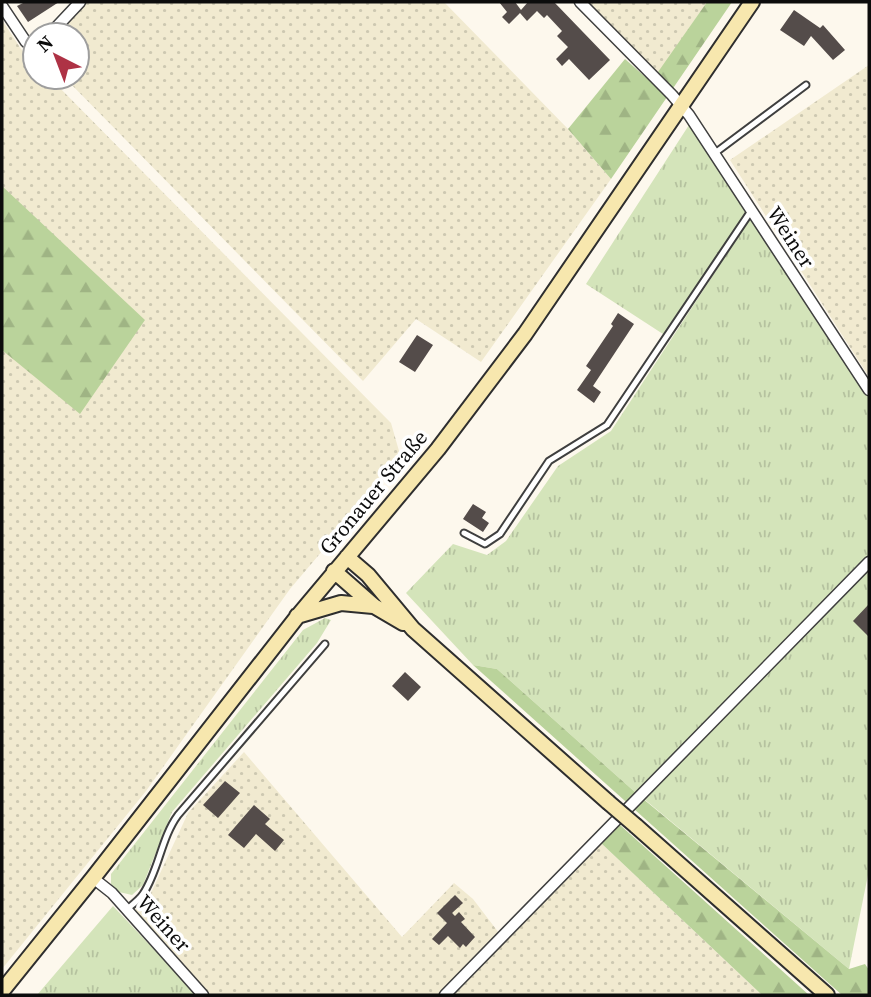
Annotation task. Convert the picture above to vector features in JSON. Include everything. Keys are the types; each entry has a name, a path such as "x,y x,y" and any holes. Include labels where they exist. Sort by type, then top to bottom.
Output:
{"main road":[{"name":"Gronauer Straße","path":"2,991 297,617 438,449 525,334 752,2"},
{"path":"347,557 368,575 413,629 827,995"},
{"path":"334,572 374,606 413,629"},
{"path":"297,617 341,603 374,606"}],"street":[{"path":"62,21 80,2"},
{"name":"Weiner","path":"580,2 681,105 869,390"},
{"path":"2,5 21,34"},
{"path":"445,995 869,562"},
{"name":"Weiner","path":"93,878 112,893 203,995"}],"lane":[{"path":"715,153 806,85"},
{"path":"464,533 485,544 500,534 549,461 607,425 751,211"},
{"path":"126,910 141,897 148,886 171,824 326,644"}],"shaded area":[{"path":"84,2 444,2 568,129 611,179 481,362 416,319 363,381 78,91 91,91 91,21 66,21"},
{"path":"584,2 707,2 657,75"},
{"path":"2,20 21,49 21,91 63,91 391,423 401,458 290,589 146,791 2,969"},
{"path":"869,65 869,377 730,160"},
{"path":"244,752 402,937 454,883 473,899 499,933 439,995 210,995 133,912 150,895 188,813"},
{"path":"601,843 762,995 450,995"}],"green space":[{"path":"707,2 732,2 611,179 568,129 625,59 651,82"},
{"path":"689,125 747,212 663,334 586,284"},
{"path":"2,186 145,320 80,414 2,350"},
{"path":"750,219 869,398 869,559 636,793 497,669 473,665 406,593 453,544 487,555 506,541 558,466 611,431"},
{"path":"869,569 869,870 849,969 644,799"},
{"path":"325,618 331,620 317,643 172,812 143,885 132,895 119,892 111,884 111,874 303,630"},
{"path":"473,665 497,669 636,793 849,969 865,964 869,970 869,995 842,995"},
{"path":"620,825 809,995 762,995 601,843"},
{"path":"113,906 197,995 37,995"}],"building":[{"path":"25,2 59,2 30,21 17,6"},
{"path":"499,2 515,2 521,10 528,2 554,2 610,60 589,80 569,59 562,66 556,59 568,47 557,36 562,31 547,15 544,18 537,11 527,21 520,13 509,24 502,17 507,12"},
{"path":"794,10 820,28 823,25 845,50 833,60 811,36 804,46 780,30"},
{"path":"618,313 634,324 593,386 601,392 594,403 577,390 591,370 586,366 613,326 611,324"},
{"path":"417,335 433,345 415,372 399,362"},
{"path":"473,504 486,512 482,518 489,523 483,532 463,519"},
{"path":"869,604 869,637 853,621"},
{"path":"405,672 421,687 408,701 392,686"},
{"path":"225,781 240,793 218,818 203,805"},
{"path":"254,805 270,819 265,824 284,840 275,851 256,834 244,848 228,835"},
{"path":"455,895 463,903 452,913 455,916 459,912 465,919 461,922 475,937 466,947 463,944 460,948 448,936 439,945 432,939 447,923 437,913"}]}
